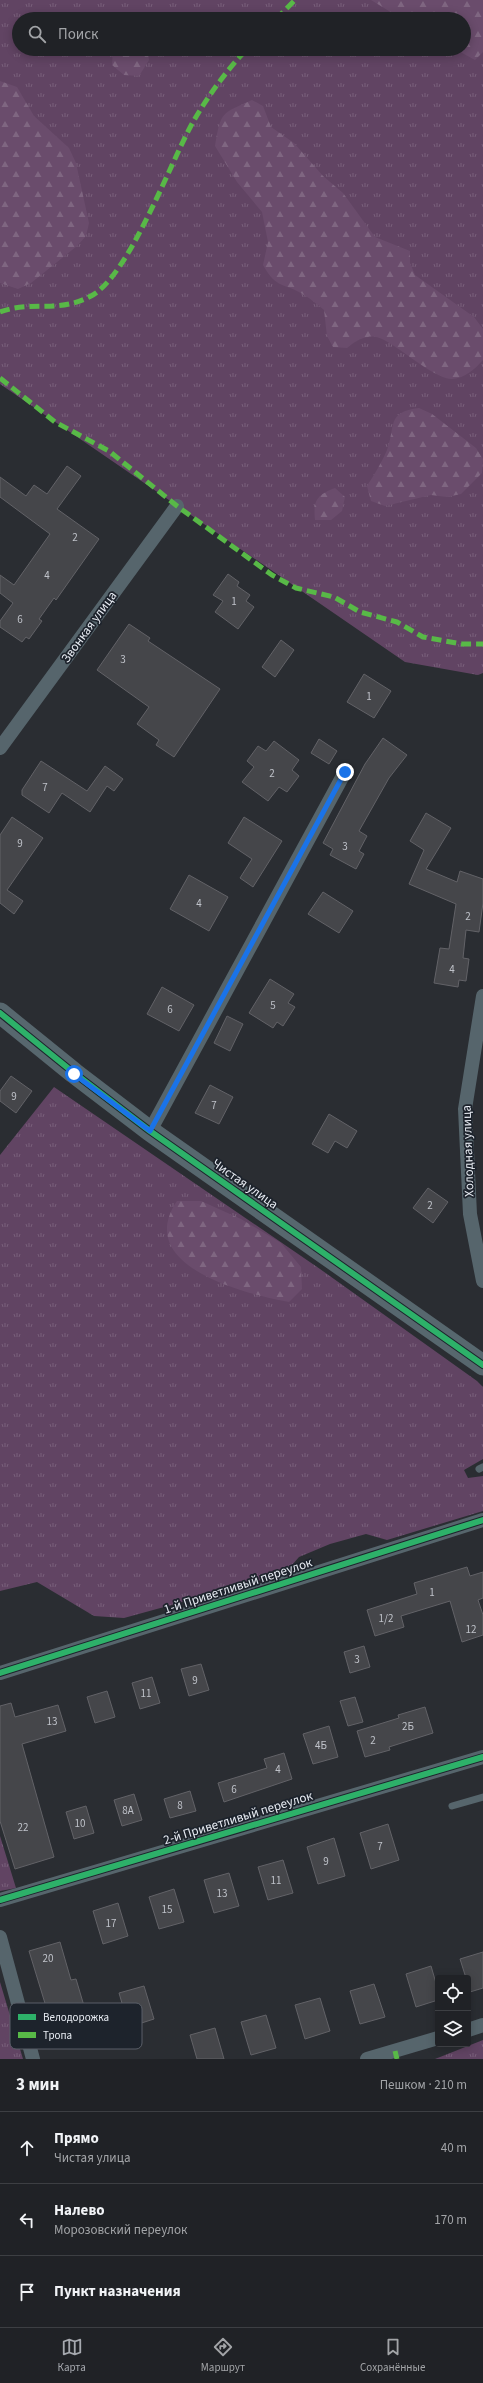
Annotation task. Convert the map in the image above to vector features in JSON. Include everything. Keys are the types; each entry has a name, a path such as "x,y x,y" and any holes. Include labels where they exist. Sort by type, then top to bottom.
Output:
{"street":[{"name":"Звонкая улица","path":"0,748 177,506"},
{"path":"150,1131 345,772"},
{"name":"Холодная улица","path":"483,996 464,1109 470,1214 483,1281"},
{"name":"Чистая улица","path":"0,1013 74,1074 150,1131 483,1365"},
{"name":"1-й Приветливый переулок","path":"0,1673 483,1520"},
{"name":"2-й Приветливый переулок","path":"0,1900 483,1756"},
{"path":"0,1936 18,2003"},
{"path":"471,2029 483,2025"},
{"path":"367,2059 435,2039"},
{"path":"30,2049 33,2059"}],"lane":[{"path":"452,1806 483,1797"}],"green space":[{"path":"0,0 483,0 483,673 478,675 405,662 0,384"},
{"path":"371,0 483,0 483,52 475,60 468,56 471,56 471,12 391,12"},
{"path":"113,56 148,56 149,60 139,76 124,75 112,65"},
{"path":"0,81 17,87 34,116 69,148 76,163 89,223 86,236 77,246 31,283 18,289 0,283"},
{"path":"252,100 263,106 271,127 294,143 323,176 343,193 375,237 410,251 410,263 415,275 474,317 483,329 483,360 473,370 461,377 452,379 446,378 430,371 388,342 375,337 362,338 347,348 333,347 327,336 324,310 304,295 272,278 263,265 268,242 262,212 237,182 215,146 219,126 224,115 228,111"},
{"path":"419,408 432,414 476,448 483,459 482,473 461,494 447,497 431,495 385,506 371,501 367,486 387,450 394,422 401,413"},
{"path":"335,488 345,497 342,511 331,520 315,520 315,508 318,499 324,493"},
{"path":"54,1087 320,1269 477,1381 483,1387 483,1459 464,1470 468,1478 483,1476 483,1511 387,1540 366,1534 330,1544 299,1557 284,1574 124,1618 94,1616 37,1582 0,1591 0,1155"},
{"path":"177,1201 201,1201 241,1219 281,1243 301,1267 302,1289 289,1302 247,1292 223,1284 200,1273 182,1259 170,1243 167,1224"},
{"path":"0,1836 16,1888 0,1891"},
{"path":"0,1982 10,2015 10,2049 20,2049 23,2059 0,2059"},
{"path":"483,2040 483,2059 435,2059 465,2047 471,2047 471,2045"}],"building":[{"path":"67,466 81,476 57,509 99,539 56,600 54,598 39,619 42,621 29,639 26,637 22,642 0,627 0,621 13,603 0,593 0,575 14,585 50,534 0,497 0,477 26,496 34,485 47,494"},
{"path":"228,574 239,582 237,586 250,595 246,601 254,607 238,629 215,612 223,601 213,595"},
{"path":"129,624 150,638 148,641 220,689 174,757 156,745 159,740 137,724 149,707 97,670"},
{"path":"281,640 294,650 275,677 262,667"},
{"path":"364,674 391,691 374,718 347,702"},
{"path":"383,738 407,755 389,778 359,831 367,836 359,851 364,854 356,869 330,855 333,849 323,843 365,764"},
{"path":"319,739 337,751 329,764 311,753"},
{"path":"274,741 299,760 292,770 299,776 287,792 279,787 268,801 242,782 254,767 247,761 258,746 266,751"},
{"path":"41,761 87,791 105,766 123,779 114,791 107,786 90,812 62,793 49,813 22,795 22,790"},
{"path":"426,813 451,828 426,869 457,882 460,871 483,879 483,903 479,932 466,930 463,958 469,959 466,981 459,980 458,987 434,983 440,948 449,949 456,904 409,884 424,850 410,841"},
{"path":"12,817 43,838 7,890 23,901 14,914 0,903 0,835"},
{"path":"244,817 282,841 253,887 240,878 252,859 228,843"},
{"path":"189,875 228,897 209,931 170,909"},
{"path":"323,892 353,911 339,933 308,914"},
{"path":"270,979 294,994 288,1003 295,1007 283,1026 277,1022 273,1028 249,1013"},
{"path":"162,987 194,1005 179,1031 147,1014"},
{"path":"227,1016 243,1024 230,1051 214,1043"},
{"path":"11,1076 32,1091 16,1113 0,1101 0,1091"},
{"path":"210,1085 233,1097 219,1124 195,1113"},
{"path":"329,1114 357,1131 347,1148 335,1141 328,1153 312,1144"},
{"path":"428,1188 448,1202 433,1223 413,1208"},
{"path":"467,1567 470,1576 483,1572 483,1598 478,1600 483,1615 483,1635 462,1642 450,1601 401,1616 404,1627 375,1636 367,1610 417,1594 414,1583"},
{"path":"364,1646 370,1667 350,1673 344,1652"},
{"path":"201,1664 209,1690 189,1696 181,1669"},
{"path":"152,1677 160,1703 140,1709 132,1683"},
{"path":"107,1691 115,1717 95,1723 87,1697"},
{"path":"355,1697 363,1722 348,1726 340,1701"},
{"path":"11,1703 15,1717 58,1705 66,1731 22,1744 54,1857 15,1869 0,1821 0,1706"},
{"path":"425,1707 433,1733 389,1747 390,1750 365,1757 357,1731 399,1718 398,1715"},
{"path":"329,1726 338,1757 313,1764 303,1734"},
{"path":"284,1753 292,1779 224,1802 218,1783 267,1768 264,1759"},
{"path":"190,1791 196,1811 170,1818 164,1799"},
{"path":"134,1794 142,1820 122,1826 114,1800"},
{"path":"86,1806 94,1833 74,1839 66,1812"},
{"path":"388,1824 399,1860 371,1869 360,1833"},
{"path":"334,1838 345,1876 318,1884 307,1847"},
{"path":"283,1860 293,1893 268,1900 258,1867"},
{"path":"229,1873 239,1906 214,1913 204,1880"},
{"path":"174,1889 184,1922 159,1929 149,1897"},
{"path":"118,1903 128,1936 103,1944 93,1911"},
{"path":"60,1942 71,1980 76,1979 83,2003 45,2003 29,1951"},
{"path":"483,1952 483,1988 471,1992 471,1975 465,1975 460,1959"},
{"path":"431,1966 435,1980 435,2001 416,2007 406,1974"},
{"path":"374,1984 385,2017 360,2024 350,1991"},
{"path":"144,1986 154,2019 142,2023 142,2003 122,2003 119,1993"},
{"path":"320,1998 330,2031 305,2039 295,2005"},
{"path":"266,2015 276,2048 251,2055 241,2022"},
{"path":"215,2028 224,2059 197,2059 190,2035"}],"marked path":[{"path":"283,12 295,0"},
{"path":"0,312 23,307 56,306 79,301 91,296 105,284 120,266 134,243 193,122 211,93 240,56"},
{"path":"0,378 55,422 109,451 177,506 272,575 296,588 334,597 360,612 397,622 423,637 462,644 483,644"},
{"path":"395,2051 397,2059"}],"cycle path":[{"path":"0,1013 74,1073 150,1131 483,1365"},
{"path":"0,1673 483,1520"},
{"path":"0,1900 483,1757"}],"route":[{"path":"74,1074 150,1131 345,772"}]}
